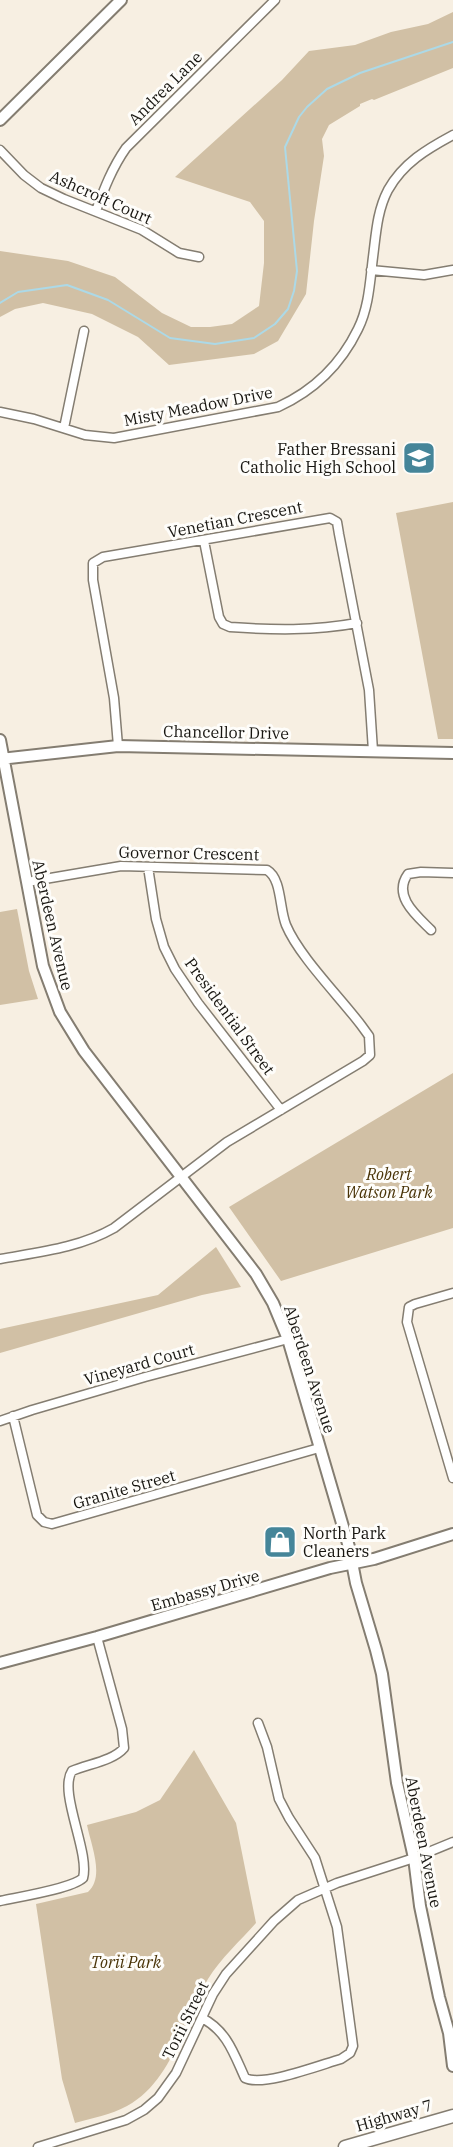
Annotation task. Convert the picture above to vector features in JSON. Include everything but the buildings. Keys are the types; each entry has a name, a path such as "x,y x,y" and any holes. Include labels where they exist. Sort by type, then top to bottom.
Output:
{"main road":[{"name":"Highway 7","path":"345,2147 453,2116"}],"street":[{"path":"0,120 121,0"},
{"name":"Andrea Lane","path":"96,212 106,183 126,148 275,0"},
{"name":"Misty Meadow Drive","path":"0,412 100,438 122,437 278,407 297,398 327,374 359,328 368,298 378,218 389,189 416,156 453,135"},
{"name":"Ashcroft Court","path":"0,150 24,175 41,188 142,230 179,253 199,257"},
{"path":"371,270 424,275 453,270"},
{"path":"64,428 84,331"},
{"name":"Venetian Crescent","path":"118,746 114,698 93,580 93,564 103,557 330,518 337,522 357,623 369,690 373,751"},
{"path":"204,541 219,617 223,624 230,627 298,630 357,623"},
{"name":"Aberdeen Avenue","path":"0,740 43,966 65,1023 84,1051 256,1274 273,1303 288,1339 346,1536 382,1674 397,1783 414,1858 420,1906 432,1963 451,2037 453,2066"},
{"name":"Chancellor Drive","path":"2,759 118,746 453,753"},
{"name":"Governor Crescent","path":"0,1258 76,1245 99,1236 227,1142 370,1055 369,1036 296,944 280,910 274,873 256,868 122,866 27,882"},
{"name":"Presidential Street","path":"148,867 156,919 164,947 175,969 198,1003 281,1110"},
{"path":"431,930 405,902 404,879 408,874 421,872 453,873"},
{"path":"453,1293 414,1304 410,1307 407,1322 453,1478"},
{"name":"Vineyard Court","path":"0,1421 145,1377 288,1339"},
{"name":"Granite Street","path":"13,1416 37,1515 44,1522 52,1524 319,1448"},
{"name":"Embassy Drive","path":"0,1663 97,1637 330,1568 374,1559 453,1534"},
{"path":"0,1901 56,1889 83,1878 83,1863 69,1791 69,1774 97,1761 110,1759 124,1748 122,1729 97,1637"},
{"path":"202,2018 213,2024 223,2034 245,2078 250,2081 257,2082 341,2059 350,2054 353,2046 339,1936 325,1888 313,1852 289,1818 279,1799 267,1747 258,1724"},
{"name":"Torii Street","path":"38,2147 126,2120 144,2110 158,2098 170,2083 213,1994 226,1974 274,1921 298,1900 453,1842"}],"green space":[{"path":"453,12 453,68 360,104 329,125 322,139 324,156 306,294 278,341 254,354 169,365 138,337 92,314 43,303 15,309 0,317 0,251 68,261 115,277 162,313 191,327 232,324 259,306 264,263 264,221 250,202 175,177 282,80 309,51 355,45 391,32 428,24"},
{"path":"453,502 453,739 438,739 396,513"},
{"path":"17,909 29,971 38,999 0,1005 0,912"},
{"name":"Robert Watson Park","path":"453,1073 453,1228 281,1281 229,1207"},
{"path":"216,1247 241,1287 202,1295 0,1353 0,1329 158,1295"},
{"name":"Torii Park","path":"194,1750 236,1823 256,1923 213,1971 199,1995 175,2049 156,2082 127,2106 75,2123 62,2079 36,1904 88,1892 96,1878 96,1869 87,1825 136,1812 160,1800"}],"waterway":[{"path":"0,303 18,292 67,285 108,300 170,338 215,344 254,338 275,324 288,309 294,291 297,271 285,147 299,117 327,89 360,73 453,42"}],"place":[{"name":"Father Bressani Catholic High School","path":"419,458"},
{"name":"North Park Cleaners","path":"280,1542"}]}
